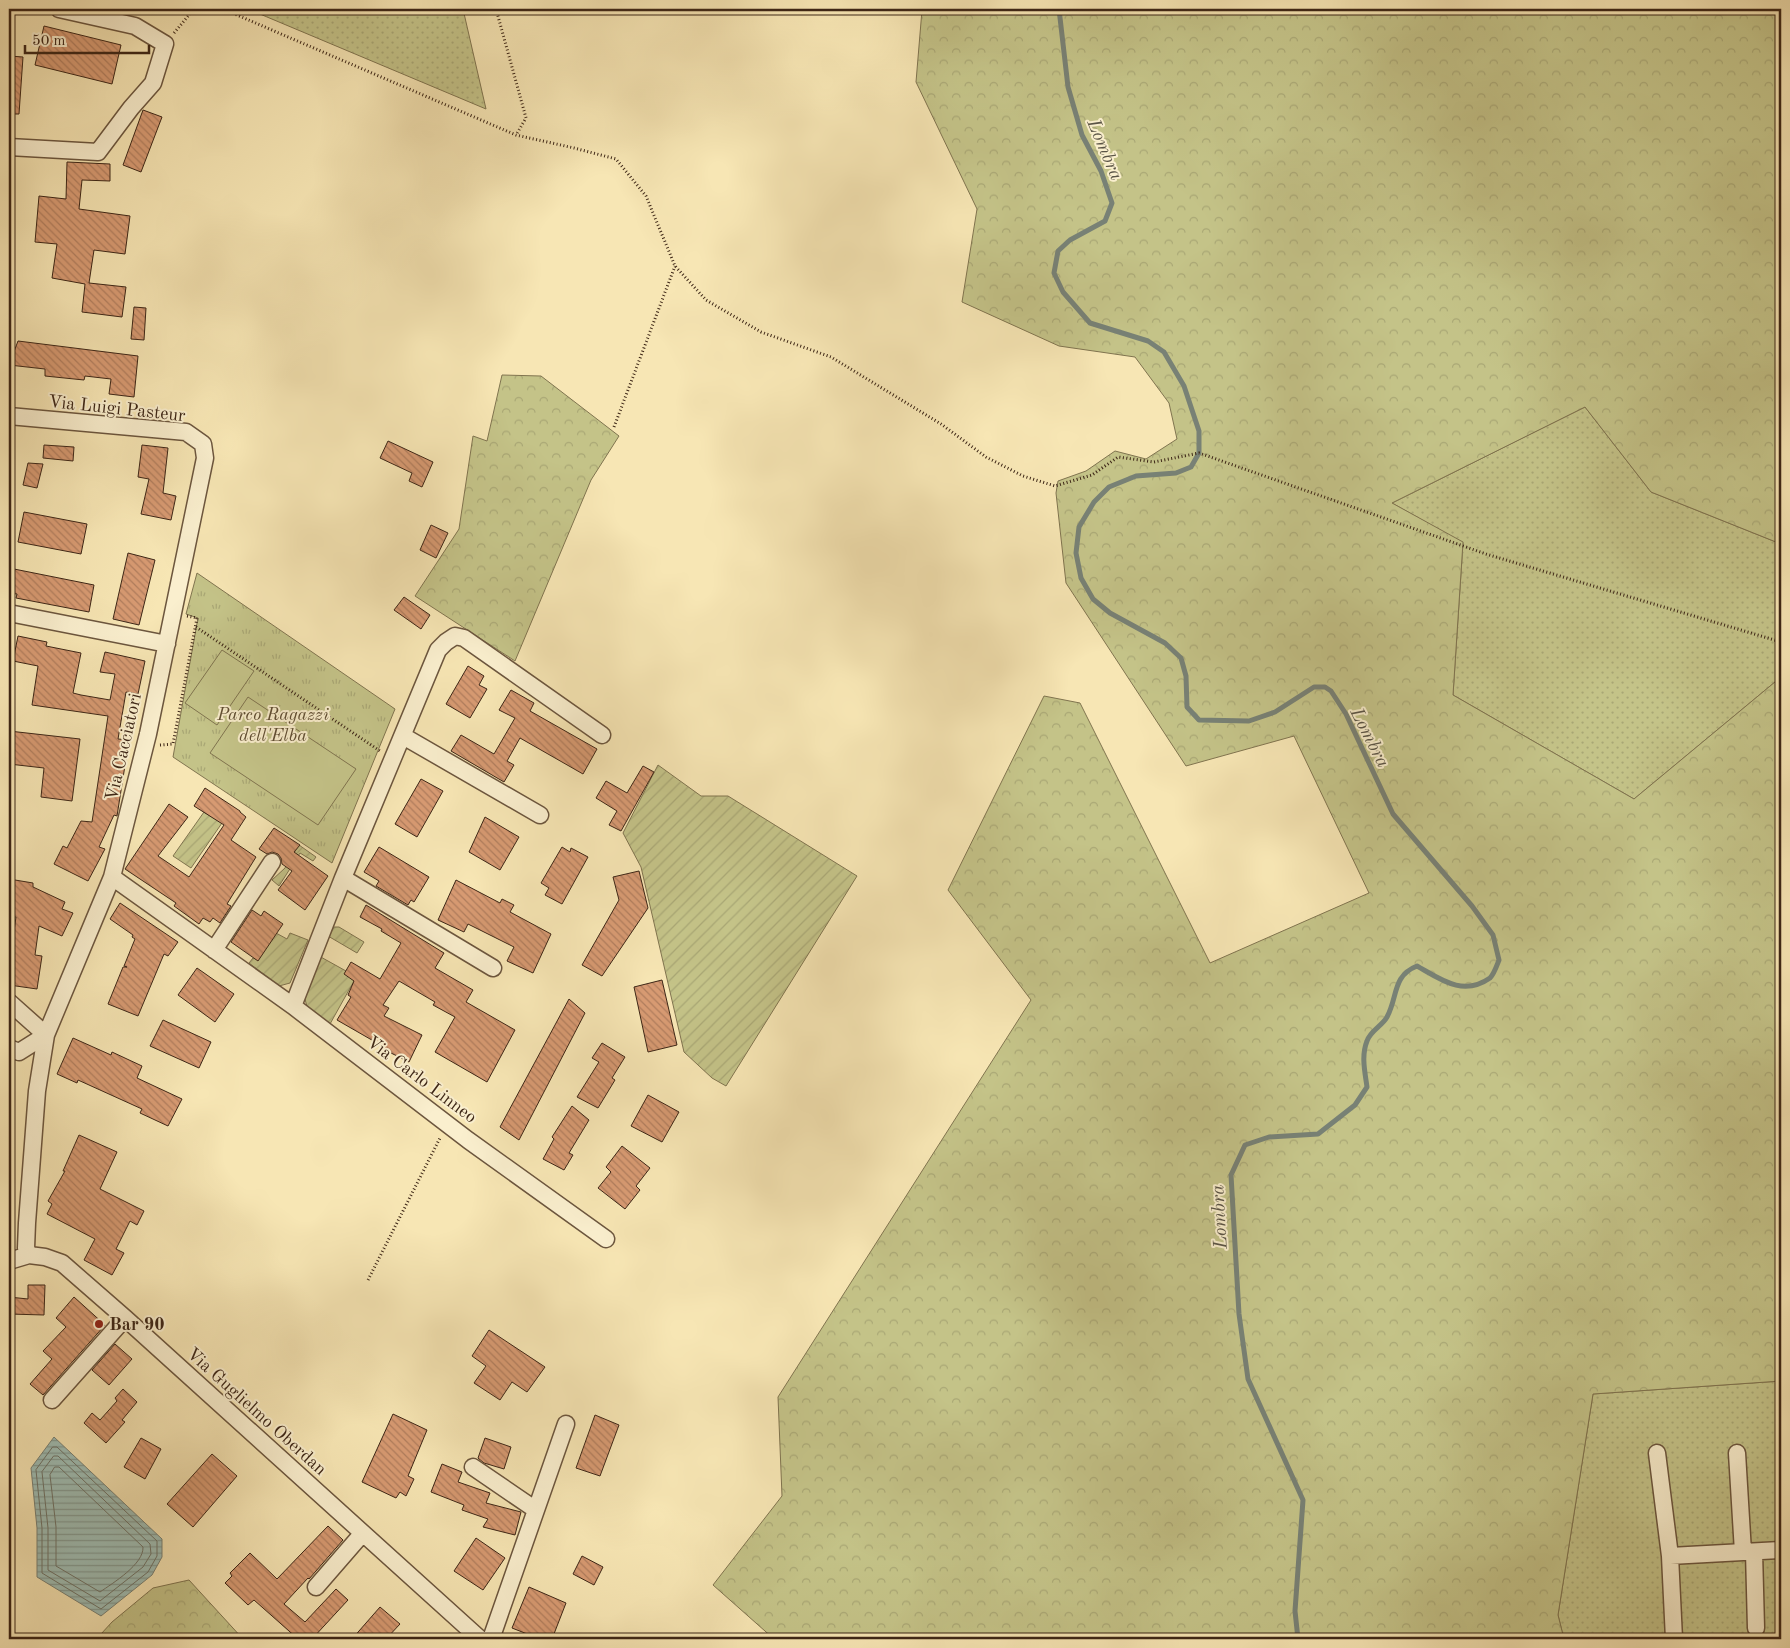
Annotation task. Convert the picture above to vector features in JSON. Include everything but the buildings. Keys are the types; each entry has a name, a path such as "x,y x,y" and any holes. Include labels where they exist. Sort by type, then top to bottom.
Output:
{"street":[{"path":"9,147 98,152 131,108 153,83 165,44 136,26 60,9"},
{"name":"Via Luigi Pasteur","path":"9,416 186,432 204,444 205,458"},
{"name":"Via Cacciatori","path":"29,1256 26,1248 27,1214 37,1091 46,1035 112,877 146,742 205,458"},
{"path":"9,614 166,644"},
{"path":"293,1006 343,878 438,650 446,642 455,636 464,638 602,735"},
{"path":"403,736 540,815"},
{"path":"214,950 272,862"},
{"name":"Via Carlo Linneo","path":"112,877 293,1006 447,1124 606,1239"},
{"path":"343,878 494,968"},
{"path":"9,1002 46,1035 20,1052 9,1048"},
{"path":"9,1261 29,1256"},
{"name":"Via Guglielmo Oberdan","path":"29,1256 45,1257 62,1263 126,1318 480,1639"},
{"path":"52,1400 126,1318"},
{"path":"491,1639 566,1424"},
{"path":"1657,1453 1670,1556 1674,1639"},
{"path":"1737,1453 1756,1628"},
{"path":"473,1468 536,1510"},
{"path":"316,1587 362,1534"},
{"path":"1670,1556 1781,1550"}],"path":[{"path":"165,44 194,9"},
{"path":"223,9 516,135 616,160 646,196 675,266 706,300 761,332 831,357 941,424 986,457 1023,476 1055,486 1092,475 1118,457 1154,462 1199,453 1486,554 1781,642"},
{"path":"496,9 526,118 516,135"},
{"path":"614,428 675,266"},
{"path":"146,742 165,746 172,744 196,627 394,759"},
{"path":"368,1280 447,1124"}],"green space":[{"path":"248,9 463,9 486,109"},
{"path":"1016,9 1781,9 1781,464 1779,464 1781,544 1651,492 1585,407 1392,503 1463,542 1453,695 1634,799 1781,677 1781,1381 1593,1394 1558,1615 1564,1639 774,1639 713,1585 782,1496 778,1397 1031,1000 948,890 1044,696 1080,703 1210,963 1369,893 1294,736 1186,766 1066,583 1056,493 1058,481 1086,471 1115,451 1146,459 1177,439 1169,403 1135,357 1059,346 962,302 977,209 916,82 922,10 1015,13"},
{"path":"502,375 541,376 619,436 591,480 515,661 415,596 459,529 473,436 487,441"},
{"path":"1585,407 1651,492 1781,544 1781,677 1634,799 1453,695 1463,543 1392,503"},
{"name":"Parco Ragazzi dell'Elba","path":"197,573 395,709 332,863 173,757 198,618 186,614"},
{"path":"222,650 254,671 217,725 185,703"},
{"path":"248,697 356,769 318,825 210,753"},
{"path":"658,765 701,796 728,796 857,876 726,1086 712,1078 684,1052 641,867 623,833"},
{"path":"204,812 222,823 191,868 173,856"},
{"path":"299,845 316,857 313,861 300,853 279,886 272,880 285,868"},
{"path":"334,927 339,927 364,942 357,953 328,936"},
{"path":"276,933 287,939 290,933 308,940 290,983 279,986 249,963 253,958 258,960"},
{"path":"319,956 346,971 354,981 330,1024 308,1010 303,992"},
{"path":"1781,1381 1781,1639 1564,1639 1558,1615 1593,1394"},
{"path":"189,1580 243,1639 102,1639 101,1634 112,1622 153,1588"}],"water":[{"path":"54,1437 162,1539 162,1557 152,1575 101,1616 37,1577 37,1528 31,1468"}],"waterway":[{"name":"Lombra","path":"1059,9 1068,87 1082,135 1101,171 1112,203 1105,221 1070,240 1058,251 1054,273 1063,292 1090,323 1148,341 1164,352 1184,386 1199,431 1199,453 1191,467 1176,473 1136,476 1109,487 1094,502 1079,527 1076,553 1081,578 1093,599 1110,613 1165,643 1181,658 1186,676 1187,707 1199,720 1249,721 1275,712 1314,687 1325,687 1331,691 1346,714 1393,814 1472,906 1493,935 1499,960 1490,978 1470,986 1461,986 1443,981 1417,966 1409,970 1399,981 1387,1017 1367,1041 1364,1058 1367,1087 1355,1105 1318,1134 1269,1137 1245,1145 1231,1175 1239,1314 1248,1379 1303,1500 1295,1611 1298,1639"}],"place":[{"name":"Bar 90","path":"99,1324"}]}
